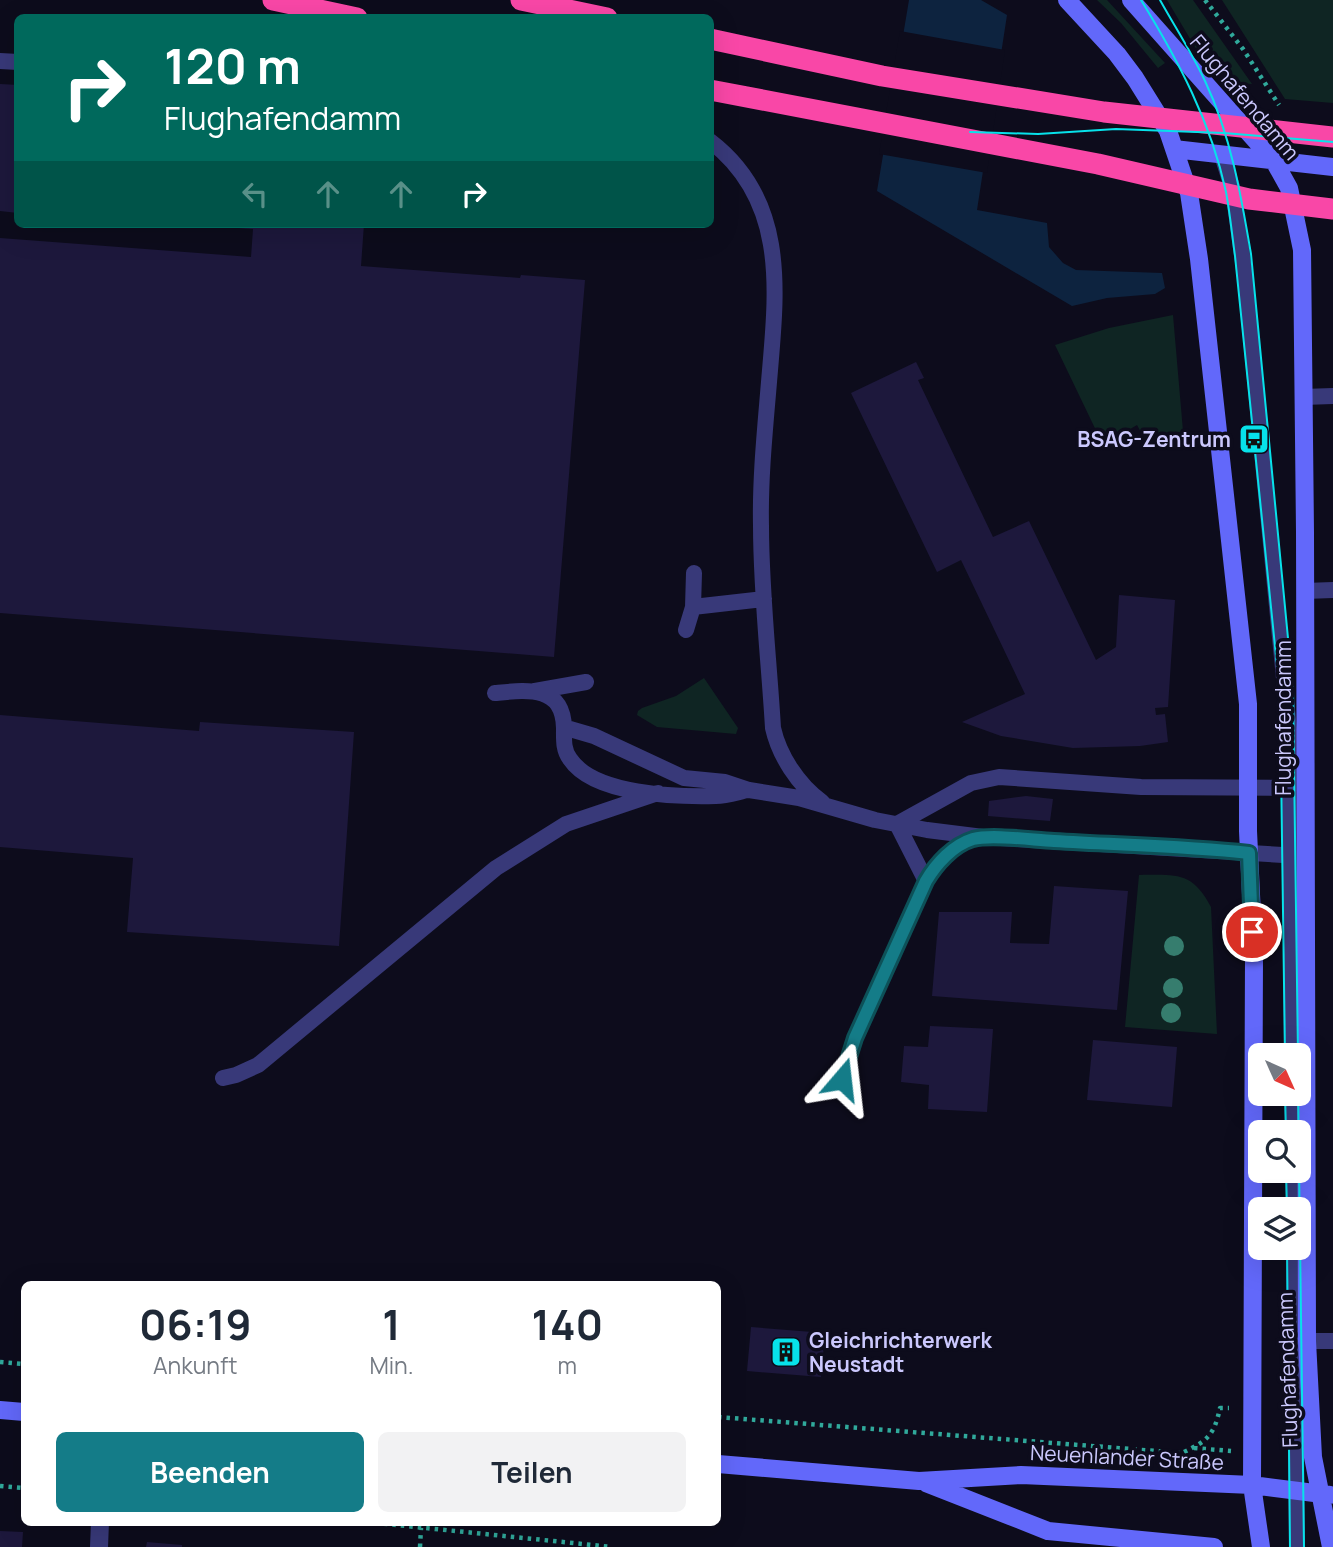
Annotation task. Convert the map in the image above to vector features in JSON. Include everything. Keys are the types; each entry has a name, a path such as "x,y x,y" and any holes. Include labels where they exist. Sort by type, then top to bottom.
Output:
{"highway":[{"path":"273,0 338,14"},
{"path":"521,0 588,14"},
{"path":"569,0 607,14"},
{"path":"714,40 882,76 1104,112 1333,138"},
{"path":"714,91 1098,164 1249,199 1333,209"}],"main road":[{"name":"Flughafendamm","path":"1067,0 1117,54 1168,131 1189,193 1200,272 1248,704 1247,788 1254,971 1252,1485 1261,1547"},
{"name":"Flughafendamm","path":"1131,0 1274,161 1289,188 1302,250 1305,591 1298,856 1307,1341 1313,1457 1327,1495 1331,1547"},
{"path":"1174,149 1333,167"},
{"path":"0,1410 21,1412"},
{"name":"Neuenlander Straße","path":"721,1464 919,1481 1021,1475 1252,1485 1327,1495"},
{"name":"Neuenlander Straße","path":"919,1481 1048,1531 1213,1547"}],"street":[{"path":"99,1547 100,1526"}],"lane":[{"path":"714,145 741,172 762,212 772,242 776,270 776,299 765,419 761,525 773,728 784,757 803,785 830,807"},
{"path":"897,824 971,783 999,777 1141,787 1298,788 1289,730 1245,277 1233,190 1223,155"},
{"path":"1303,397 1333,396"},
{"path":"686,630 692,607 694,573"},
{"path":"1305,591 1333,590"},
{"path":"692,607 764,599"},
{"path":"495,693 535,691 586,682"},
{"path":"535,691 553,699 561,711 564,747 568,757 576,767 601,783 658,793 719,796 749,790"},
{"path":"570,729 594,736 684,778 725,782 897,824 983,837 1298,856 1292,1043"},
{"path":"223,1078 258,1065 496,868 566,824 658,793"},
{"path":"897,824 926,881"},
{"path":"842,1079 855,1038 926,881 940,861 955,849 973,839 983,837"},
{"path":"1294,1260 1297,1547"},
{"path":"1307,1341 1333,1342"}],"path":[{"path":"0,1362 21,1364"},
{"path":"721,1417 1182,1453 1204,1442 1216,1428 1220,1408"},
{"path":"0,1486 21,1488"},
{"path":"403,1526 612,1547"},
{"path":"420,1547 421,1528"}],"green space":[{"path":"1097,0 1107,0 1165,63 1158,68 1121,23"},
{"path":"1167,0 1193,0 1252,84 1227,82 1195,47"},
{"path":"1222,0 1333,0 1333,103 1285,99"},
{"path":"1173,315 1183,431 1150,449 1137,425 1103,445 1055,345 1109,328"},
{"path":"704,678 738,728 736,734 657,727 637,715 642,708 676,696"},
{"path":"1139,875 1182,877 1197,887 1211,907 1217,1034 1125,1027"}],"water":[{"path":"909,0 981,0 1007,15 977,210 1047,223 1049,247 1063,263 1076,270 1162,273 1165,288 1155,294 1107,298 1072,306 877,191"}],"pier":[{"path":"900,31 1005,50 987,173 879,154"}],"building":[{"path":"0,84 14,85 14,213 0,211"},
{"path":"238,228 364,228 361,266 585,280 554,657 0,613 0,238 251,257 253,229"},
{"path":"916,362 924,378 918,380 993,537 1029,521 1096,660 1116,647 1119,595 1175,600 1168,707 1155,708 1156,715 1165,714 1168,742 1140,746 1073,748 1001,736 962,722 1025,694 961,560 937,572 851,393"},
{"path":"0,715 199,731 200,722 354,732 339,946 127,932 133,858 0,847"},
{"path":"1026,796 1053,799 1050,821 988,816 989,801"},
{"path":"1054,886 1128,891 1117,1010 932,996 939,912 1012,912 1010,943 1049,944"},
{"path":"930,1026 993,1029 987,1112 928,1109 929,1085 901,1082 904,1046 928,1047"},
{"path":"1093,1040 1177,1047 1172,1107 1087,1100"},
{"name":"Gleichrichterwerk Neustadt","path":"751,1327 825,1333 821,1377 747,1371"},
{"path":"0,1531 23,1532 22,1547 0,1547"},
{"path":"147,1542 182,1545 182,1547 146,1547"}],"tram line":[{"path":"1141,0 1168,45 1202,116 1220,166 1230,216 1280,695 1285,1043"},
{"path":"1160,0 1200,71 1222,123 1239,188 1251,254 1293,690 1298,1043"},
{"path":"970,132 1038,134 1116,129 1224,133 1333,142"},
{"path":"1285,1106 1286,1120"},
{"path":"1298,1106 1304,1547"},
{"path":"1286,1183 1287,1197"},
{"path":"1287,1260 1290,1547"}],"place":[{"name":"BSAG-Zentrum","path":"1254,439"},
{"name":"Gleichrichterwerk Neustadt","path":"786,1352"}],"route":[{"path":"842,1079 855,1038 926,881 940,861 973,839 983,837 1044,840 1249,853 1252,932"}]}
